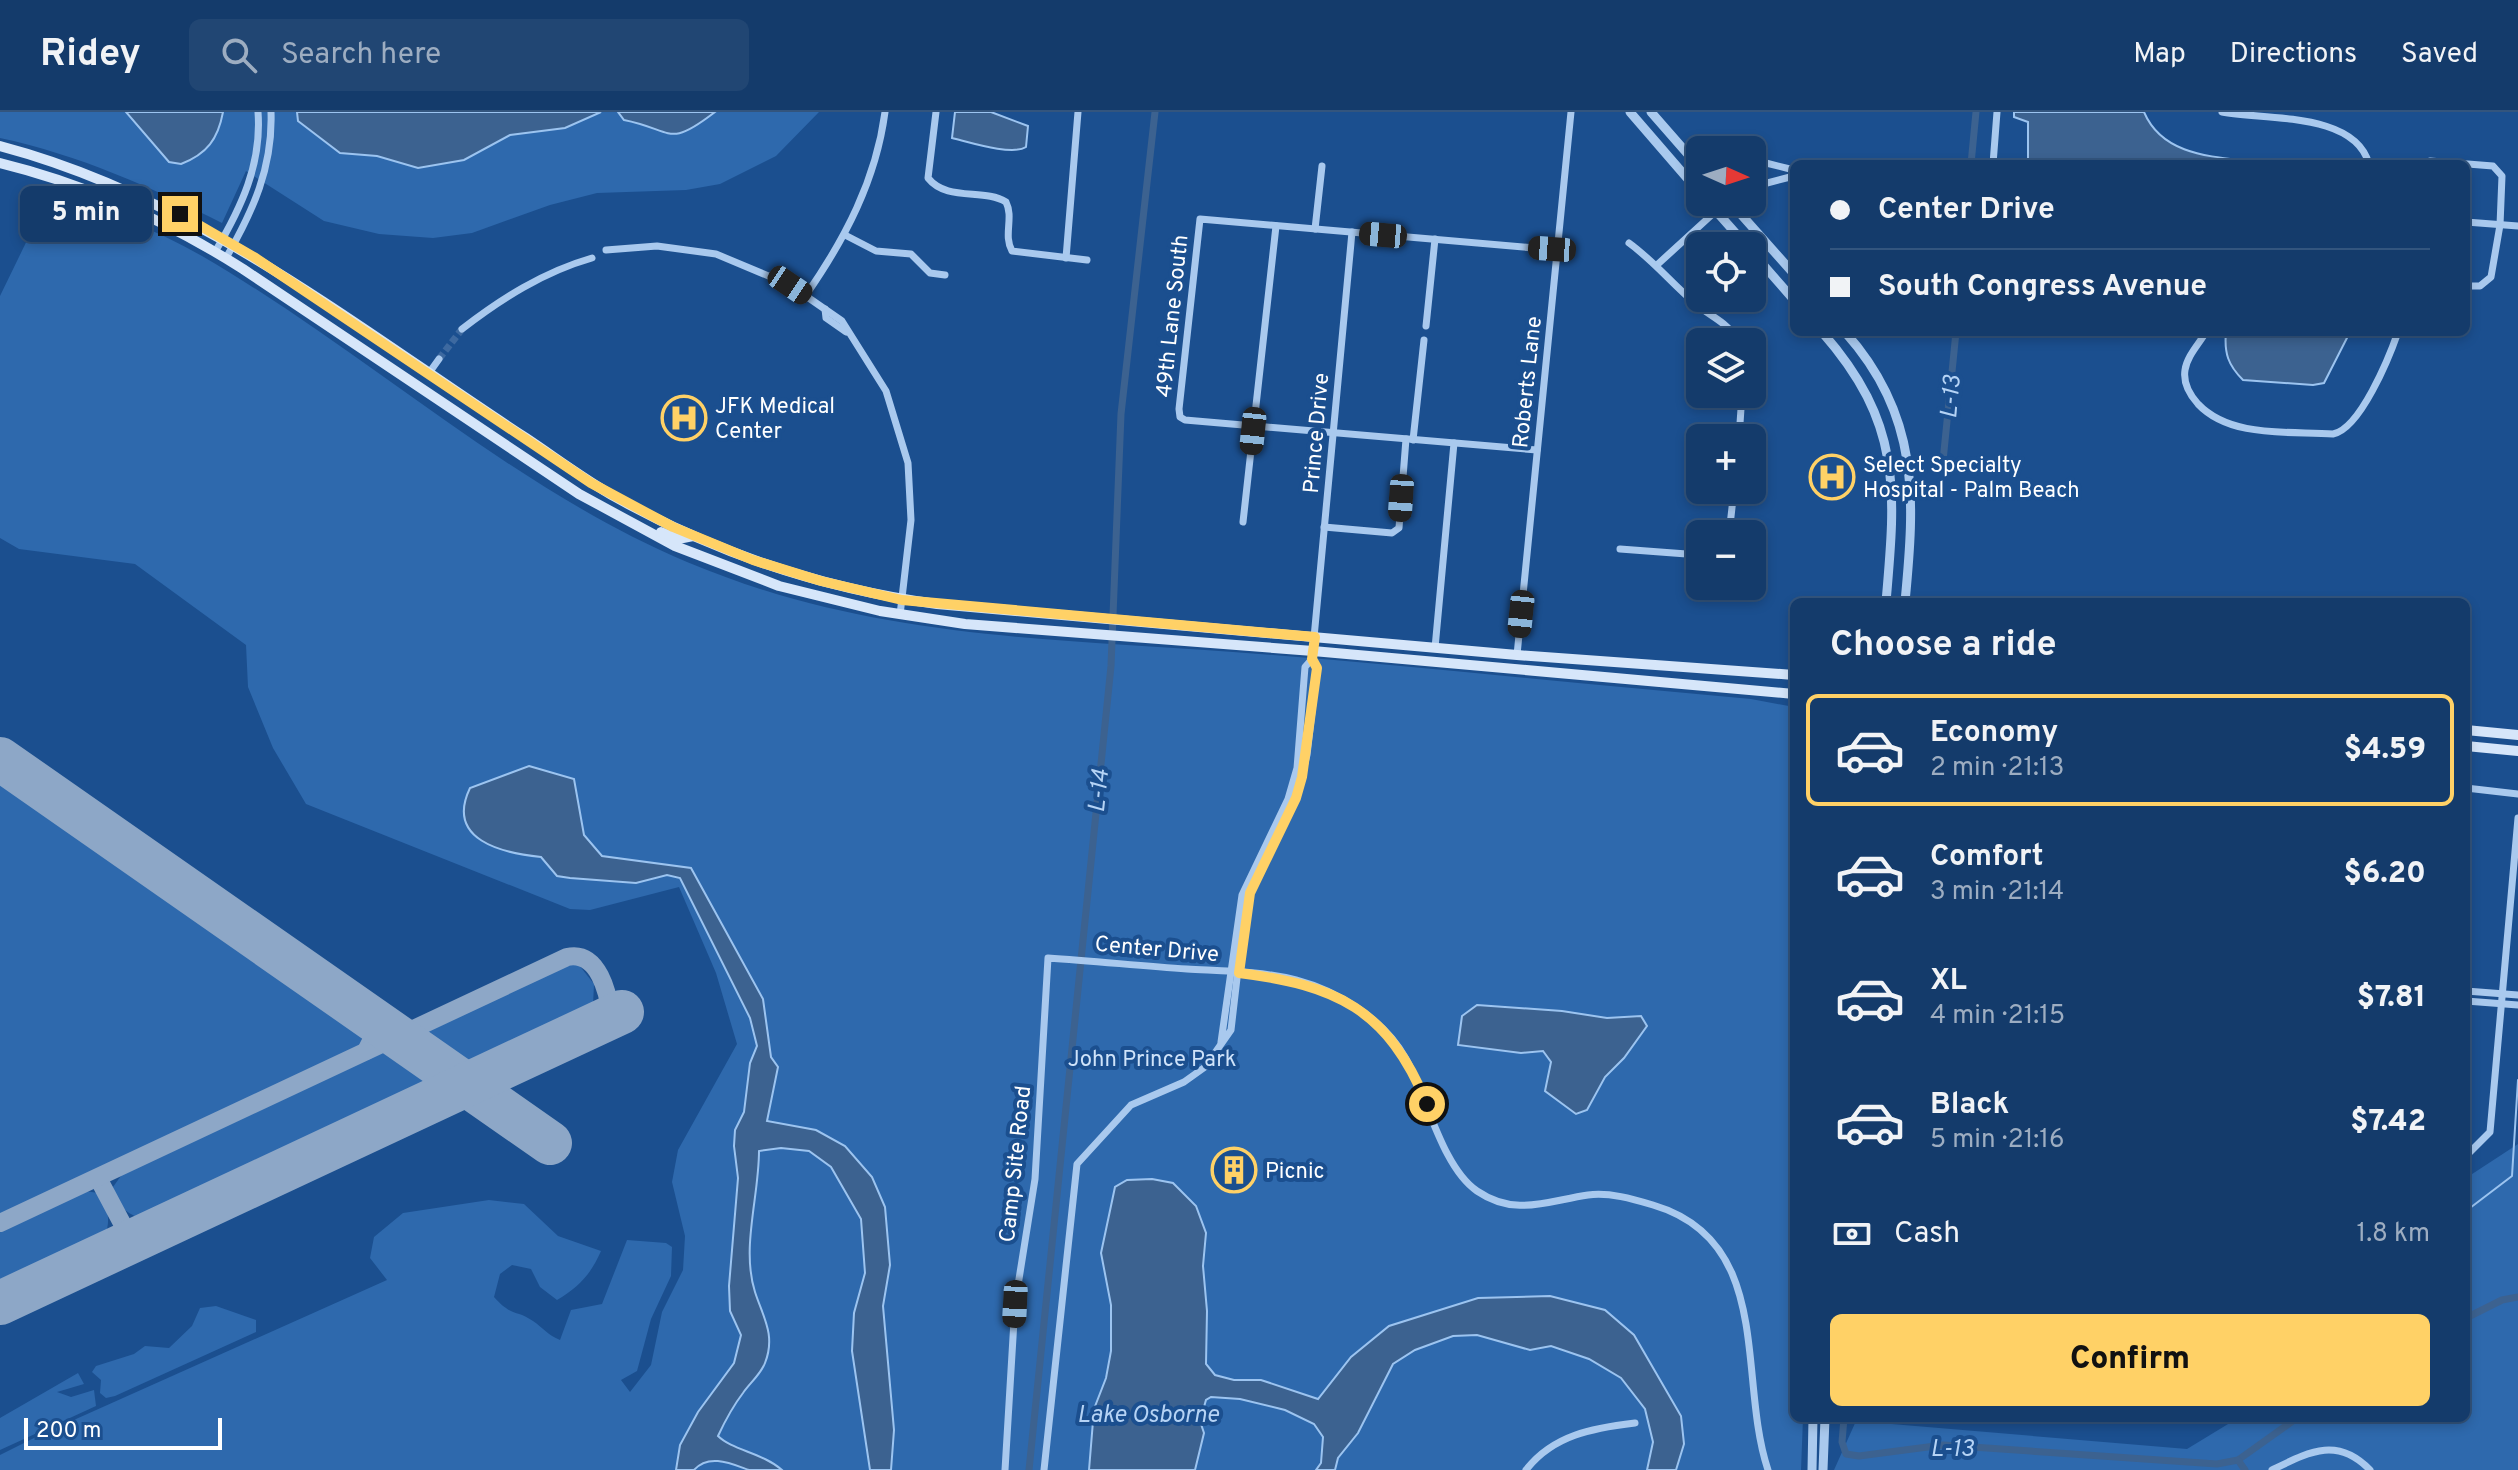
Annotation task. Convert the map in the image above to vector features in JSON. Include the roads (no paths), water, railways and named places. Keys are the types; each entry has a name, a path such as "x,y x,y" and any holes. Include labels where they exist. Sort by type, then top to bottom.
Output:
{"main road":[{"path":"0,146 72,168 164,206 234,245 591,483 693,536 787,572 902,600 1517,655 1790,675"},
{"path":"5,164 18,158 57,169 72,168"},
{"path":"5,164 118,204 215,252 579,494 675,546 744,574 809,594 900,615 1313,655 1486,665 1790,694"},
{"path":"333,329 353,336 407,371 418,375 429,373"},
{"path":"579,494 598,498 678,539 693,536"},
{"path":"1486,665 1508,661 1517,655"},
{"path":"1516,668 1524,662 1543,657"},
{"path":"2470,730 2518,735"},
{"path":"2470,746 2518,751"}],"street":[{"path":"215,252 242,201 252,171 259,135 258,112"},
{"path":"226,258 254,206 265,174 271,112"},
{"path":"806,295 845,235 872,170 885,112"},
{"path":"936,112 928,178 933,184 966,196 1001,198 1009,208 1007,243 1012,251 1087,260"},
{"path":"1066,258 1078,112"},
{"name":"Roberts Lane","path":"1517,655 1571,112"},
{"path":"1630,112 1686,177"},
{"path":"1651,112 1686,152"},
{"path":"1993,160 1997,112"},
{"path":"2222,112 2333,127 2352,138 2366,160"},
{"path":"1766,163 1790,172"},
{"path":"2470,165 2497,168 2503,181 2500,225 2491,277 2480,286 2470,286"},
{"path":"1315,229 1322,166"},
{"path":"1766,182 1790,174"},
{"path":"1658,264 1709,216"},
{"path":"1743,216 1790,269"},
{"name":"49th Lane South","path":"1254,426 1180,417 1200,219 1276,226"},
{"path":"2470,222 2518,226"},
{"path":"1243,522 1276,226 1557,250"},
{"name":"Prince Drive","path":"1044,1470 1077,1164 1131,1105 1184,1082 1221,1048 1234,1020 1235,972 1245,909 1297,768 1305,667 1313,655 1315,637 1352,232"},
{"path":"845,235 876,251 911,254 930,273 945,275"},
{"path":"1426,326 1435,239"},
{"path":"1629,243 1658,264 1698,306 1730,328"},
{"path":"606,250 657,246 707,252 754,267 806,295 825,309 826,318 846,332 886,391 904,443 911,506 900,615"},
{"path":"462,329 483,310 514,291 544,275 592,258"},
{"path":"1766,268 1790,295"},
{"path":"1825,336 1858,377 1876,413 1887,448 1894,504 1886,598"},
{"path":"1848,336 1883,386 1905,441 1912,480 1913,517 1905,598"},
{"path":"2203,336 2187,362 2185,382 2211,418 2231,426 2333,434 2341,432 2356,419 2396,336"},
{"path":"1324,527 1392,533 1399,528 1424,340"},
{"path":"429,373 439,359"},
{"path":"1254,426 1537,450"},
{"path":"1435,648 1454,443"},
{"path":"1620,549 1686,554"},
{"path":"2470,788 2518,794"},
{"path":"2470,1152 2490,1132 2518,818"},
{"name":"Center Drive","path":"1048,958 1235,972 1296,980 1342,999 1378,1023 1401,1049 1463,1179 1493,1201 1538,1207 1590,1194 1610,1195 1667,1209 1700,1227 1718,1246 1742,1303 1768,1470"},
{"name":"Camp Site Road","path":"1005,1470 1015,1304 1035,1179 1048,958"},
{"path":"2470,991 2518,995"},
{"path":"2470,1001 2518,1005"},
{"path":"1812,1470 1813,1422"},
{"path":"1823,1470 1825,1422"},
{"path":"1526,1470 1549,1448 1572,1435 1635,1423"},
{"path":"2272,1470 2306,1452 2328,1448 2350,1454 2370,1470"}],"water":[{"path":"126,112 223,112 210,144 181,164 169,162"},
{"path":"297,112 601,112 565,128 510,135 464,160 418,168 377,156 340,153 298,121"},
{"path":"618,112 715,112 688,130 670,134 624,120"},
{"path":"955,112 991,112 1028,126 1026,147 1001,149 952,138"},
{"path":"2014,112 2144,112 2166,140 2181,148 2239,160 2028,160 2028,122 2014,117"},
{"path":"2226,336 2348,336 2324,383 2313,385 2243,380 2228,358"},
{"path":"529,766 574,779 584,835 602,856 691,868 763,999 771,1057 778,1067 767,1121 816,1130 845,1146 872,1177 885,1207 890,1265 883,1306 894,1430 891,1470 870,1470 852,1351 854,1313 865,1273 861,1219 831,1167 809,1151 781,1148 759,1151 750,1240 751,1275 769,1335 768,1353 763,1367 736,1403 718,1436 782,1470 749,1470 714,1461 694,1470 676,1470 680,1445 698,1412 734,1363 741,1335 730,1311 729,1286 738,1178 734,1146 735,1130 744,1112 750,1063 757,1046 750,1018 680,878 667,875 636,883 557,876 541,857 495,847 471,832 465,820 464,806 470,788"},
{"path":"1477,1005 1562,1011 1607,1018 1641,1016 1647,1026 1624,1058 1605,1077 1587,1110 1576,1114 1545,1091 1551,1062 1543,1051 1521,1053 1458,1045 1462,1016"},
{"name":"Lake Osborne","path":"1152,1179 1173,1183 1196,1206 1206,1233 1203,1266 1207,1311 1206,1364 1215,1375 1234,1380 1261,1380 1318,1399 1351,1357 1389,1326 1478,1298 1550,1296 1605,1310 1634,1335 1681,1416 1684,1444 1676,1470 1647,1470 1653,1442 1645,1409 1621,1378 1589,1359 1551,1346 1530,1350 1477,1335 1453,1336 1415,1350 1393,1364 1358,1433 1338,1458 1335,1470 1316,1470 1321,1463 1323,1437 1314,1424 1285,1410 1240,1399 1211,1397 1206,1400 1200,1421 1204,1433 1195,1470 1089,1470 1094,1409 1106,1378 1111,1351 1111,1305 1101,1253 1115,1187 1127,1180"}],"waterway":[{"name":"L-14","path":"1029,1470 1111,666 1121,414 1155,112"},
{"name":"L-13","path":"1971,160 1976,112"},
{"name":"L-13","path":"1943,461 1956,336"},
{"path":"2470,1208 2512,1176 2518,1080"},
{"path":"2470,1316 2502,1300 2518,1297"},
{"name":"L-13","path":"1844,1422 1842,1442 1846,1454 1859,1456 1943,1445 2217,1464 2238,1460 2291,1422"},
{"path":"2238,1460 2245,1470"}],"tunnel":[{"path":"439,359 462,329"}],"place":[{"name":"JFK Medical Center","path":"684,418"},
{"name":"Select Specialty Hospital - Palm Beach","path":"1832,477"},
{"name":"Picnic","path":"1234,1170"}],"park label":[{"name":"John Prince Park","path":"1152,1058"}]}
